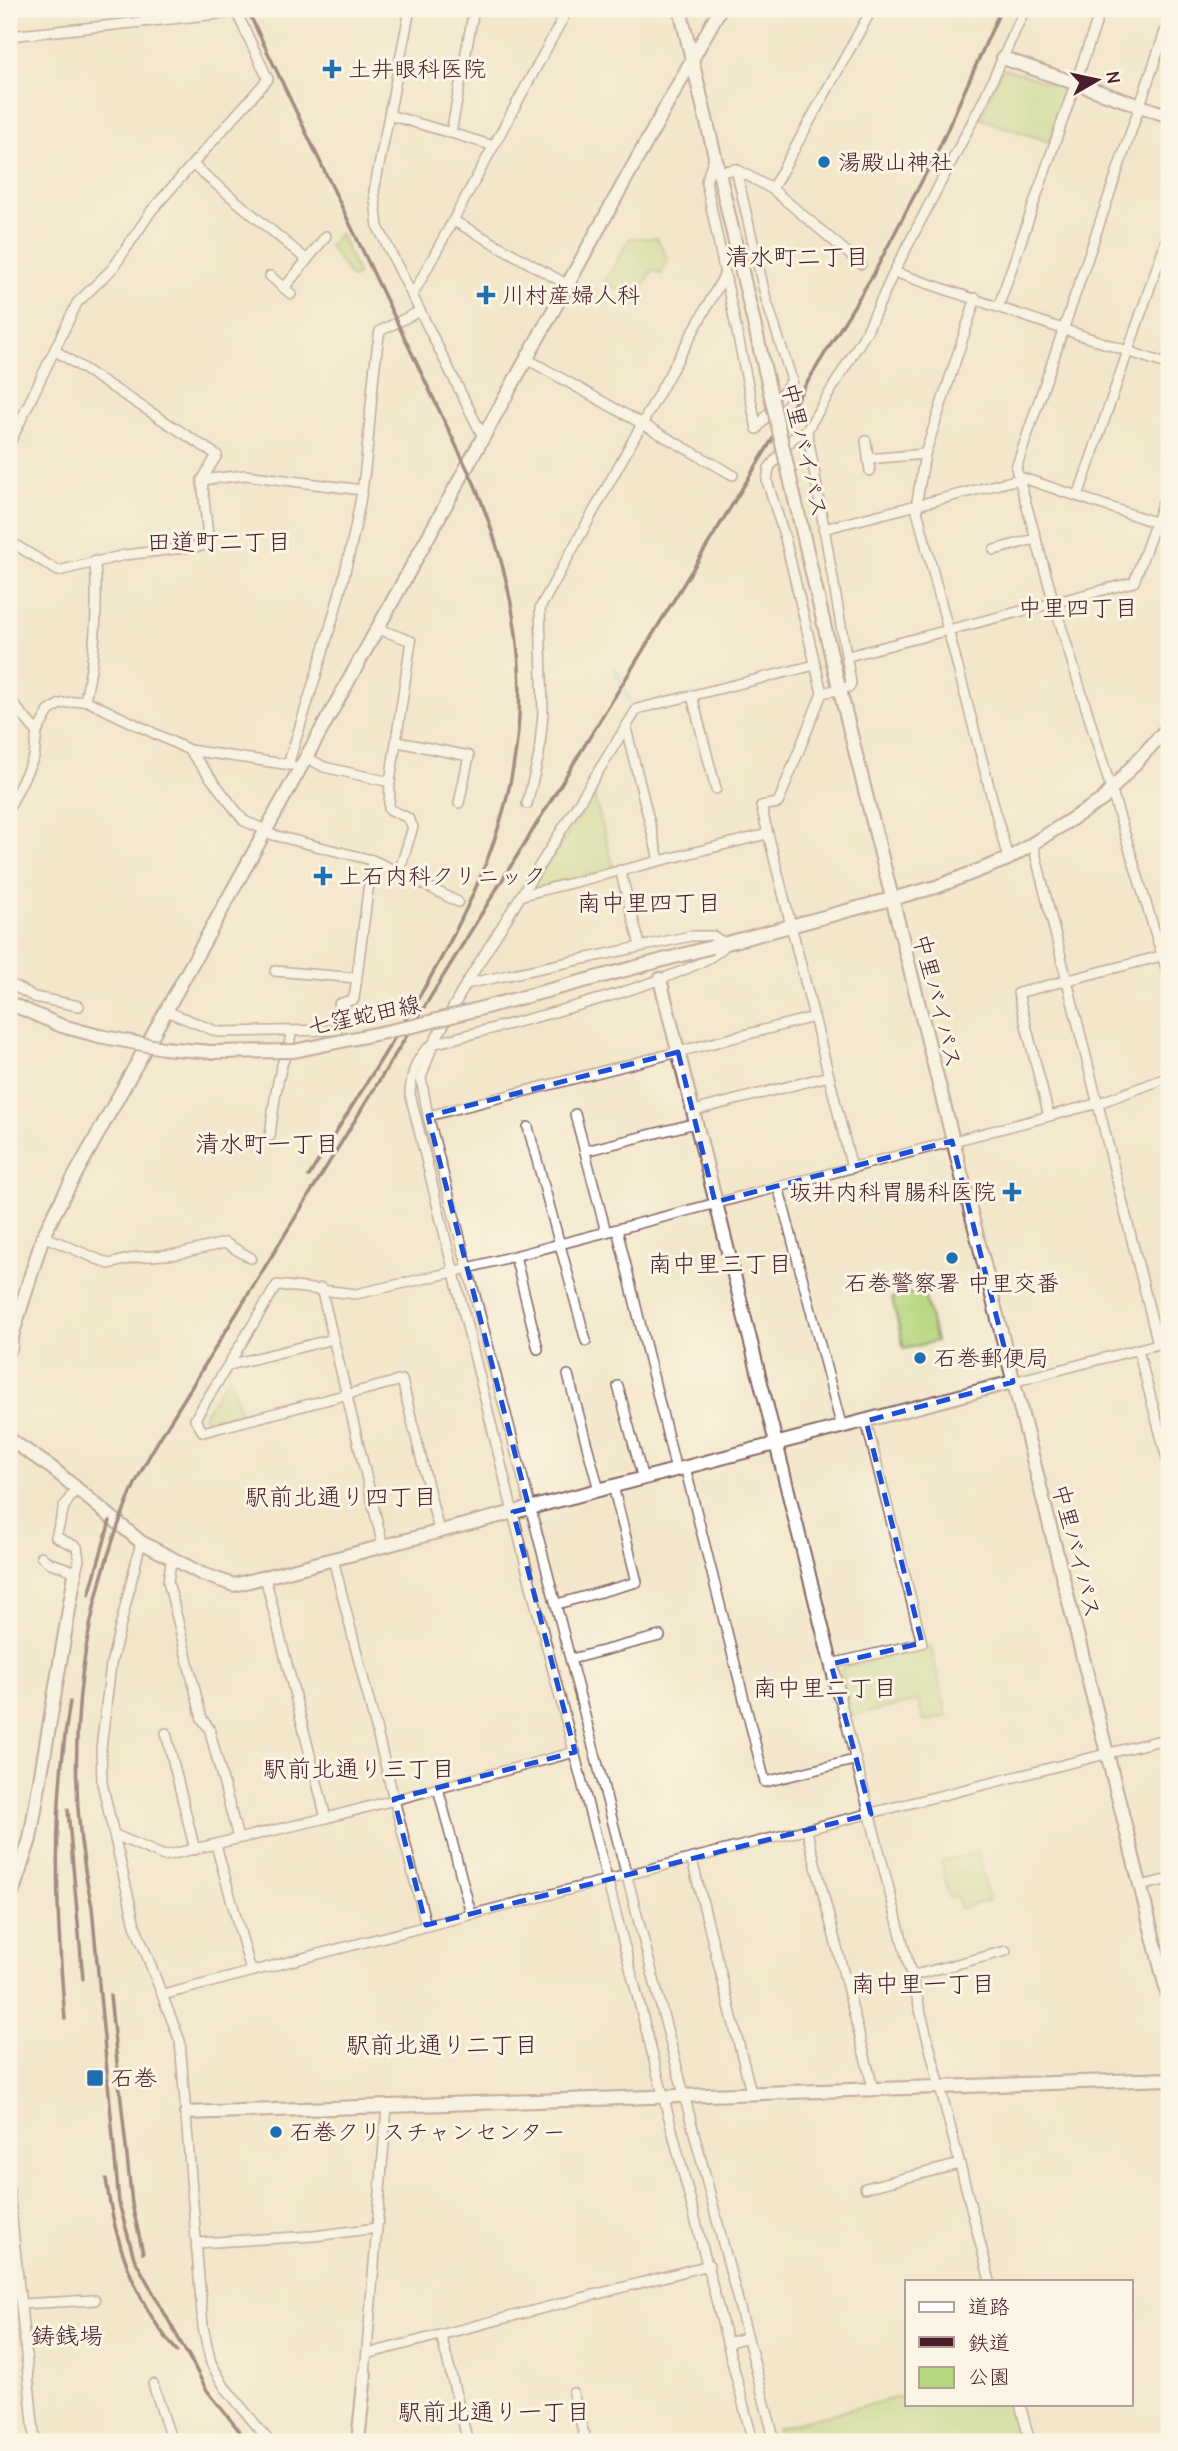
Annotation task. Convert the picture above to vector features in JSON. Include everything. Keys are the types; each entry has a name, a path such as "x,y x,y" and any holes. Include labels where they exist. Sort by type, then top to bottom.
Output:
{"street":[{"path":"9,36 236,10 267,9"},
{"path":"410,9 374,191 378,227 484,439"},
{"path":"450,133 474,9"},
{"path":"412,296 568,9"},
{"name":"中里バイパス","path":"680,9 839,690 1169,2000"},
{"path":"9,1346 43,1236 306,762 376,628 484,439 720,9"},
{"path":"772,189 872,9"},
{"path":"852,1168 761,806 778,803 822,693 785,538 767,481 769,468 793,438 807,430 867,331 1025,9"},
{"path":"999,305 1101,9"},
{"path":"9,444 78,303 113,268 152,210 268,79 236,10"},
{"path":"1169,20 1016,468 1034,539 1166,955 1169,978"},
{"path":"1003,58 1169,116"},
{"path":"389,115 494,146"},
{"path":"715,156 706,182 757,429 792,380 766,299 736,169"},
{"path":"193,165 307,260"},
{"path":"719,172 736,169 772,189 861,264"},
{"path":"454,221 568,285"},
{"path":"1078,496 1169,232"},
{"path":"270,276 287,291 326,236"},
{"path":"894,272 999,305 1169,365"},
{"path":"527,804 539,755 543,713 540,608 725,274"},
{"path":"976,299 925,454 916,507 1008,859"},
{"path":"288,765 337,604 362,491 380,331 420,311"},
{"path":"9,541 58,571 95,561 209,545 202,480 217,455 56,351"},
{"path":"527,359 733,475"},
{"path":"807,430 851,683 839,690 822,693"},
{"path":"866,441 870,471"},
{"path":"869,459 925,454"},
{"path":"202,480 245,475 362,491"},
{"path":"823,529 1017,479 1031,480 1169,527"},
{"path":"848,656 1134,582 1169,486"},
{"path":"994,550 1034,539"},
{"path":"85,700 94,660 97,600 95,561"},
{"path":"376,628 411,641 390,782 389,809 408,818 413,827 399,872"},
{"path":"775,2442 428,1116 421,1078 433,1044 466,984 637,709 815,665"},
{"path":"692,696 716,789"},
{"path":"9,699 37,732"},
{"path":"9,808 34,757 37,732 49,711 60,705 85,700 189,750 288,765 306,762 390,782"},
{"name":"七窪蛇田線","path":"9,1003 62,1026 99,1036 163,1048 212,1052 295,1051 418,1026 960,880 1033,845 1102,800 1169,726"},
{"path":"626,729 659,860"},
{"path":"398,741 468,757 459,803"},
{"path":"189,750 244,821 266,832 373,860 458,902"},
{"path":"523,895 767,834"},
{"path":"1033,845 1158,1344"},
{"path":"166,1011 218,1032 337,1030 339,1004 354,999 373,860"},
{"path":"620,870 640,945"},
{"path":"466,984 691,936 713,936 726,944 718,955 660,979 433,1044 424,1050 418,1062 410,1094 513,1511 753,2442"},
{"path":"1049,1116 1018,993 1166,955"},
{"path":"275,971 357,978"},
{"path":"660,979 854,1760 871,1814 990,2280"},
{"path":"9,983 34,997 79,1006"},
{"path":"428,1116 814,1017"},
{"path":"270,1136 274,1101 282,1066 291,1043 291,1031"},
{"path":"585,1151 829,1076"},
{"path":"439,1531 402,1380 203,1432 195,1419 277,1284 356,1294 453,1272 1099,1103 1169,1077"},
{"path":"575,1114 606,1232"},
{"path":"528,1126 586,1341"},
{"path":"778,1185 842,1428"},
{"path":"617,1229 765,1782 854,1760"},
{"path":"43,1236 109,1264 137,1257 178,1254 225,1243 251,1258"},
{"path":"515,1256 538,1349"},
{"path":"321,1289 383,1546"},
{"path":"9,1300 22,1299"},
{"path":"229,1364 333,1339"},
{"path":"9,1438 76,1488 141,1542 227,1585 842,1428 1169,1341"},
{"path":"1138,1350 1168,1453 1169,1466"},
{"path":"568,1375 599,1490"},
{"path":"618,1386 643,1479"},
{"path":"831,1664 922,1643 866,1421"},
{"path":"557,1604 637,1582 613,1486"},
{"path":"9,1901 30,1839 79,1560 77,1547 56,1537 64,1507 76,1488"},
{"path":"141,1542 111,1664 101,1749 102,1783 135,1924 180,2041 203,2327 211,2363 224,2386 270,2442"},
{"path":"41,1556 50,1565 67,1568 75,1574"},
{"path":"172,1557 168,1581 202,1719 209,1728 239,1838"},
{"path":"333,1559 426,1925"},
{"path":"265,1577 326,1818"},
{"path":"571,1659 660,1636"},
{"path":"166,1733 195,1850"},
{"path":"163,1995 426,1925 1169,1738"},
{"path":"115,1835 160,1855 195,1850 575,1752"},
{"path":"438,1788 471,1914"},
{"path":"807,1831 873,2088"},
{"path":"216,1845 251,1971"},
{"path":"692,1860 751,2092"},
{"path":"1141,1886 1169,1879"},
{"path":"911,1976 1006,1951"},
{"path":"186,2113 1169,2079"},
{"path":"358,2442 387,2106"},
{"path":"865,2188 960,2164"},
{"path":"9,2190 35,2442"},
{"path":"197,2243 314,2236 377,2228"},
{"path":"367,2354 709,2265"},
{"path":"21,2304 95,2300"},
{"path":"441,2335 468,2442"},
{"path":"727,2343 748,2337"},
{"path":"153,2384 172,2442"},
{"path":"573,2393 586,2442"},
{"path":"1021,2406 1030,2442"}],"highlighted area":[{"path":"678,1052 715,1202 952,1141 1013,1382 866,1421 922,1643 831,1664 871,1814 426,1925 394,1799 575,1752 513,1512 529,1508 428,1116"}],"green space":[{"path":"1007,69 1064,88 1067,94 1050,142 981,119 1000,71"},
{"path":"340,233 358,275 351,278 329,246"},
{"path":"630,238 657,238 668,259 661,274 652,270 640,294 647,298 637,303 605,281"},
{"path":"594,795 614,869 529,891"},
{"path":"923,1290 936,1341 904,1349 892,1298"},
{"path":"230,1374 241,1417 209,1425 203,1415"},
{"path":"931,1647 947,1716 924,1722 918,1701 851,1716 841,1672 843,1667"},
{"path":"978,1853 989,1901 960,1908 957,1896 949,1898 941,1861"},
{"path":"905,2396 905,2406 1016,2406 1025,2442 780,2442 776,2428"}],"waterway":[{"path":"614,667 630,702"}],"railway":[{"path":"247,9 474,483 508,587 520,681 513,767 491,849 457,928 413,1008 309,1176"},
{"path":"191,2361 134,2258 119,2203 92,1907 83,1855 78,1803 80,1697 97,1593 112,1542 138,1477 164,1432 873,275 940,146 1001,9"},
{"path":"89,1595 110,1521"},
{"path":"65,2019 57,1860 60,1781 70,1702"},
{"path":"68,1810 83,1979"},
{"path":"110,1996 132,2204 143,2253"},
{"path":"106,2179 115,2225 129,2271 150,2313 177,2351"},
{"path":"187,2352 206,2389 248,2442"}],"place":[{"name":"土井眼科医院","path":"332,69"},
{"name":"湯殿山神社","path":"824,162"},
{"name":"川村産婦人科","path":"486,295"},
{"name":"上石内科クリニック","path":"323,876"},
{"name":"坂井内科胃腸科医院","path":"1012,1192"},
{"name":"石巻警察署 中里交番","path":"952,1258"},
{"name":"石巻郵便局","path":"920,1358"},
{"name":"石巻","path":"95,2078"},
{"name":"石巻クリスチャンセンター","path":"276,2132"}],"district":[{"name":"清水町二丁目","path":"797,257"},
{"name":"田道町二丁目","path":"219,542"},
{"name":"中里四丁目","path":"1078,608"},
{"name":"南中里四丁目","path":"649,903"},
{"name":"清水町一丁目","path":"267,1144"},
{"name":"南中里三丁目","path":"720,1264"},
{"name":"駅前北通り四丁目","path":"341,1497"},
{"name":"南中里二丁目","path":"825,1688"},
{"name":"駅前北通り三丁目","path":"359,1769"},
{"name":"南中里一丁目","path":"923,1984"},
{"name":"駅前北通り二丁目","path":"442,2045"},
{"name":"鋳銭場","path":"67,2336"},
{"name":"駅前北通り一丁目","path":"494,2412"}]}
